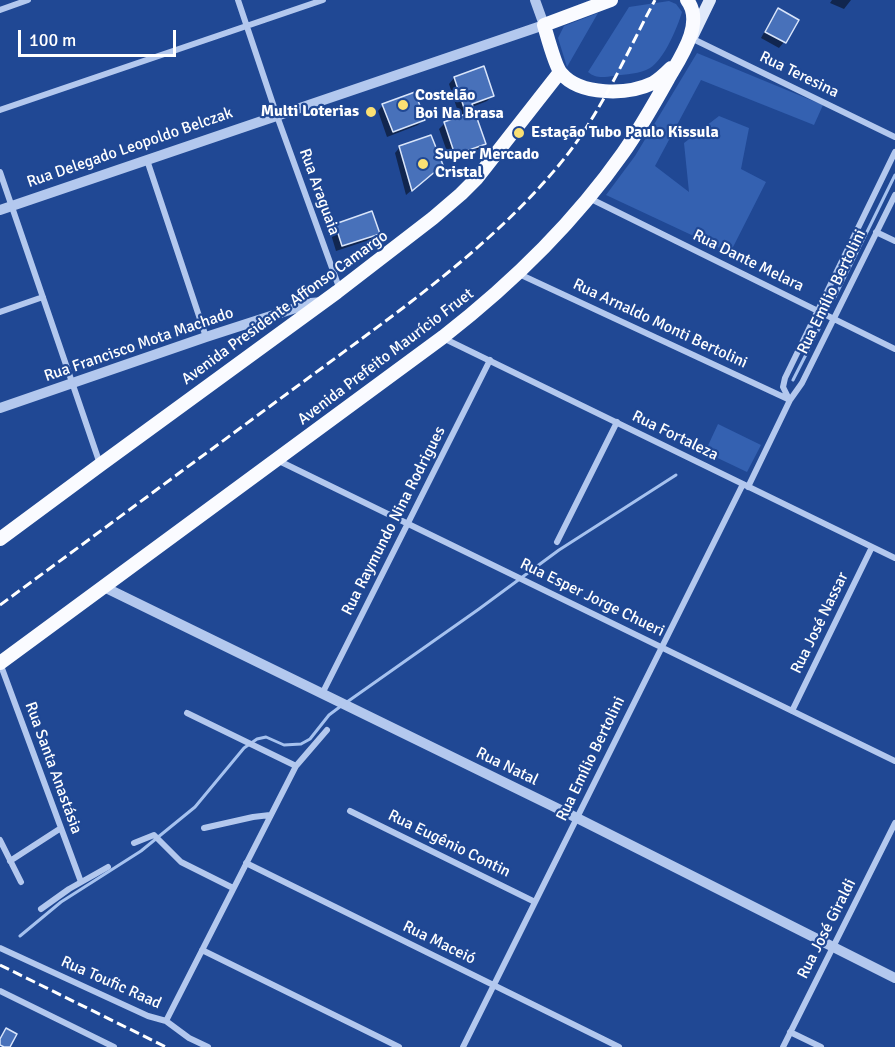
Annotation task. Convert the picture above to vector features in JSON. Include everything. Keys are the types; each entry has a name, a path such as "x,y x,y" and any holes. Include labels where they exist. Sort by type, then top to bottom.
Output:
{"main road":[{"name":"Rua Delegado Leopoldo Belczak","path":"544,25 597,3 611,0"},
{"path":"687,0 693,15 691,38"},
{"name":"Avenida Prefeito Maurício Fruet","path":"0,663 443,337 518,273 557,235 618,160 642,125 710,0"},
{"path":"544,25 560,72 580,87 607,92 642,87 661,78 680,58"},
{"name":"Avenida Presidente Affonso Camargo","path":"0,540 340,290 426,223 470,185 560,72"}],"street":[{"path":"0,10 28,0"},
{"name":"Rua Araguaia","path":"238,0 340,290"},
{"path":"0,110 323,0"},
{"path":"535,0 544,25"},
{"name":"Rua Delegado Leopoldo Belczak","path":"0,210 544,25"},
{"name":"Rua Teresina","path":"691,38 895,137"},
{"name":"Rua Emílio Bertolini","path":"790,399 783,383 895,152"},
{"path":"147,160 206,337"},
{"path":"0,172 100,465"},
{"name":"Rua Emílio Bertolini","path":"463,1047 662,647 790,399 800,386 895,195"},
{"name":"Rua Dante Melara","path":"588,198 895,349"},
{"path":"876,232 895,241"},
{"name":"Rua Arnaldo Monti Bertolini","path":"518,273 790,399"},
{"path":"0,312 43,297"},
{"name":"Rua Francisco Mota Machado","path":"0,408 206,337 311,303 322,302"},
{"name":"Rua Fortaleza","path":"443,337 895,558"},
{"name":"Rua Raymundo Nina Rodrigues","path":"322,694 490,360"},
{"path":"557,543 616,422"},
{"name":"Rua Esper Jorge Chueri","path":"277,459 895,761"},
{"name":"Rua José Nassar","path":"792,711 872,547"},
{"name":"Rua Natal","path":"104,587 577,818 895,978"},
{"name":"Rua Santa Anastásia","path":"0,663 81,882"},
{"path":"187,713 296,766"},
{"path":"166,1021 296,766 327,730"},
{"name":"Rua Eugênio Contin","path":"350,811 535,902"},
{"path":"204,828 270,815"},
{"name":"Rua José Giraldi","path":"783,1047 895,823"},
{"path":"10,861 61,828"},
{"path":"134,843 154,835 181,862 233,888"},
{"path":"0,840 21,882"},
{"name":"Rua Maceió","path":"246,863 620,1047"},
{"path":"41,909 108,867"},
{"name":"Rua Toufic Raad","path":"0,948 148,1016 166,1021 189,1038 208,1047"},
{"path":"202,950 399,1047"},
{"path":"0,991 114,1047"},
{"path":"790,1032 821,1047"}],"shaded area":[{"path":"669,1 676,4 682,12 670,42 655,64 642,72 633,74 597,77 588,72 629,7"},
{"path":"598,13 567,67 558,38 564,26"},
{"path":"697,53 823,105 814,125 701,80 655,166 689,192 684,143 719,116 749,128 741,169 766,182 730,253 606,195 635,156"},
{"path":"718,424 761,445 747,472 705,452"}],"building":[{"path":"778,8 799,20 786,43 765,32"},
{"path":"484,66 494,96 472,104 486,144 455,155 444,122 466,114 454,77"},
{"path":"415,92 425,120 393,132 382,104"},
{"path":"431,135 443,165 412,191 399,146"},
{"path":"372,211 380,234 342,246 335,224"},
{"path":"6,1028 17,1034 10,1047 0,1045 0,1039"}],"waterway":[{"path":"834,299 895,175"},
{"path":"793,380 819,329"},
{"path":"347,702 559,550 676,475"},
{"path":"20,936 61,902 141,851 195,807 244,748 257,739 266,737 284,745 301,744 310,739 329,715 341,706"}],"railway":[{"path":"0,605 407,305 472,253 531,196 574,146 611,85 655,0"},
{"path":"0,965 166,1047"}],"place":[{"name":"Costelão Boi Na Brasa","path":"403,105"},
{"name":"Multi Loterias","path":"371,112"},
{"name":"Estação Tubo Paulo Kissula","path":"519,133"},
{"name":"Super Mercado Cristal","path":"423,164"}]}
